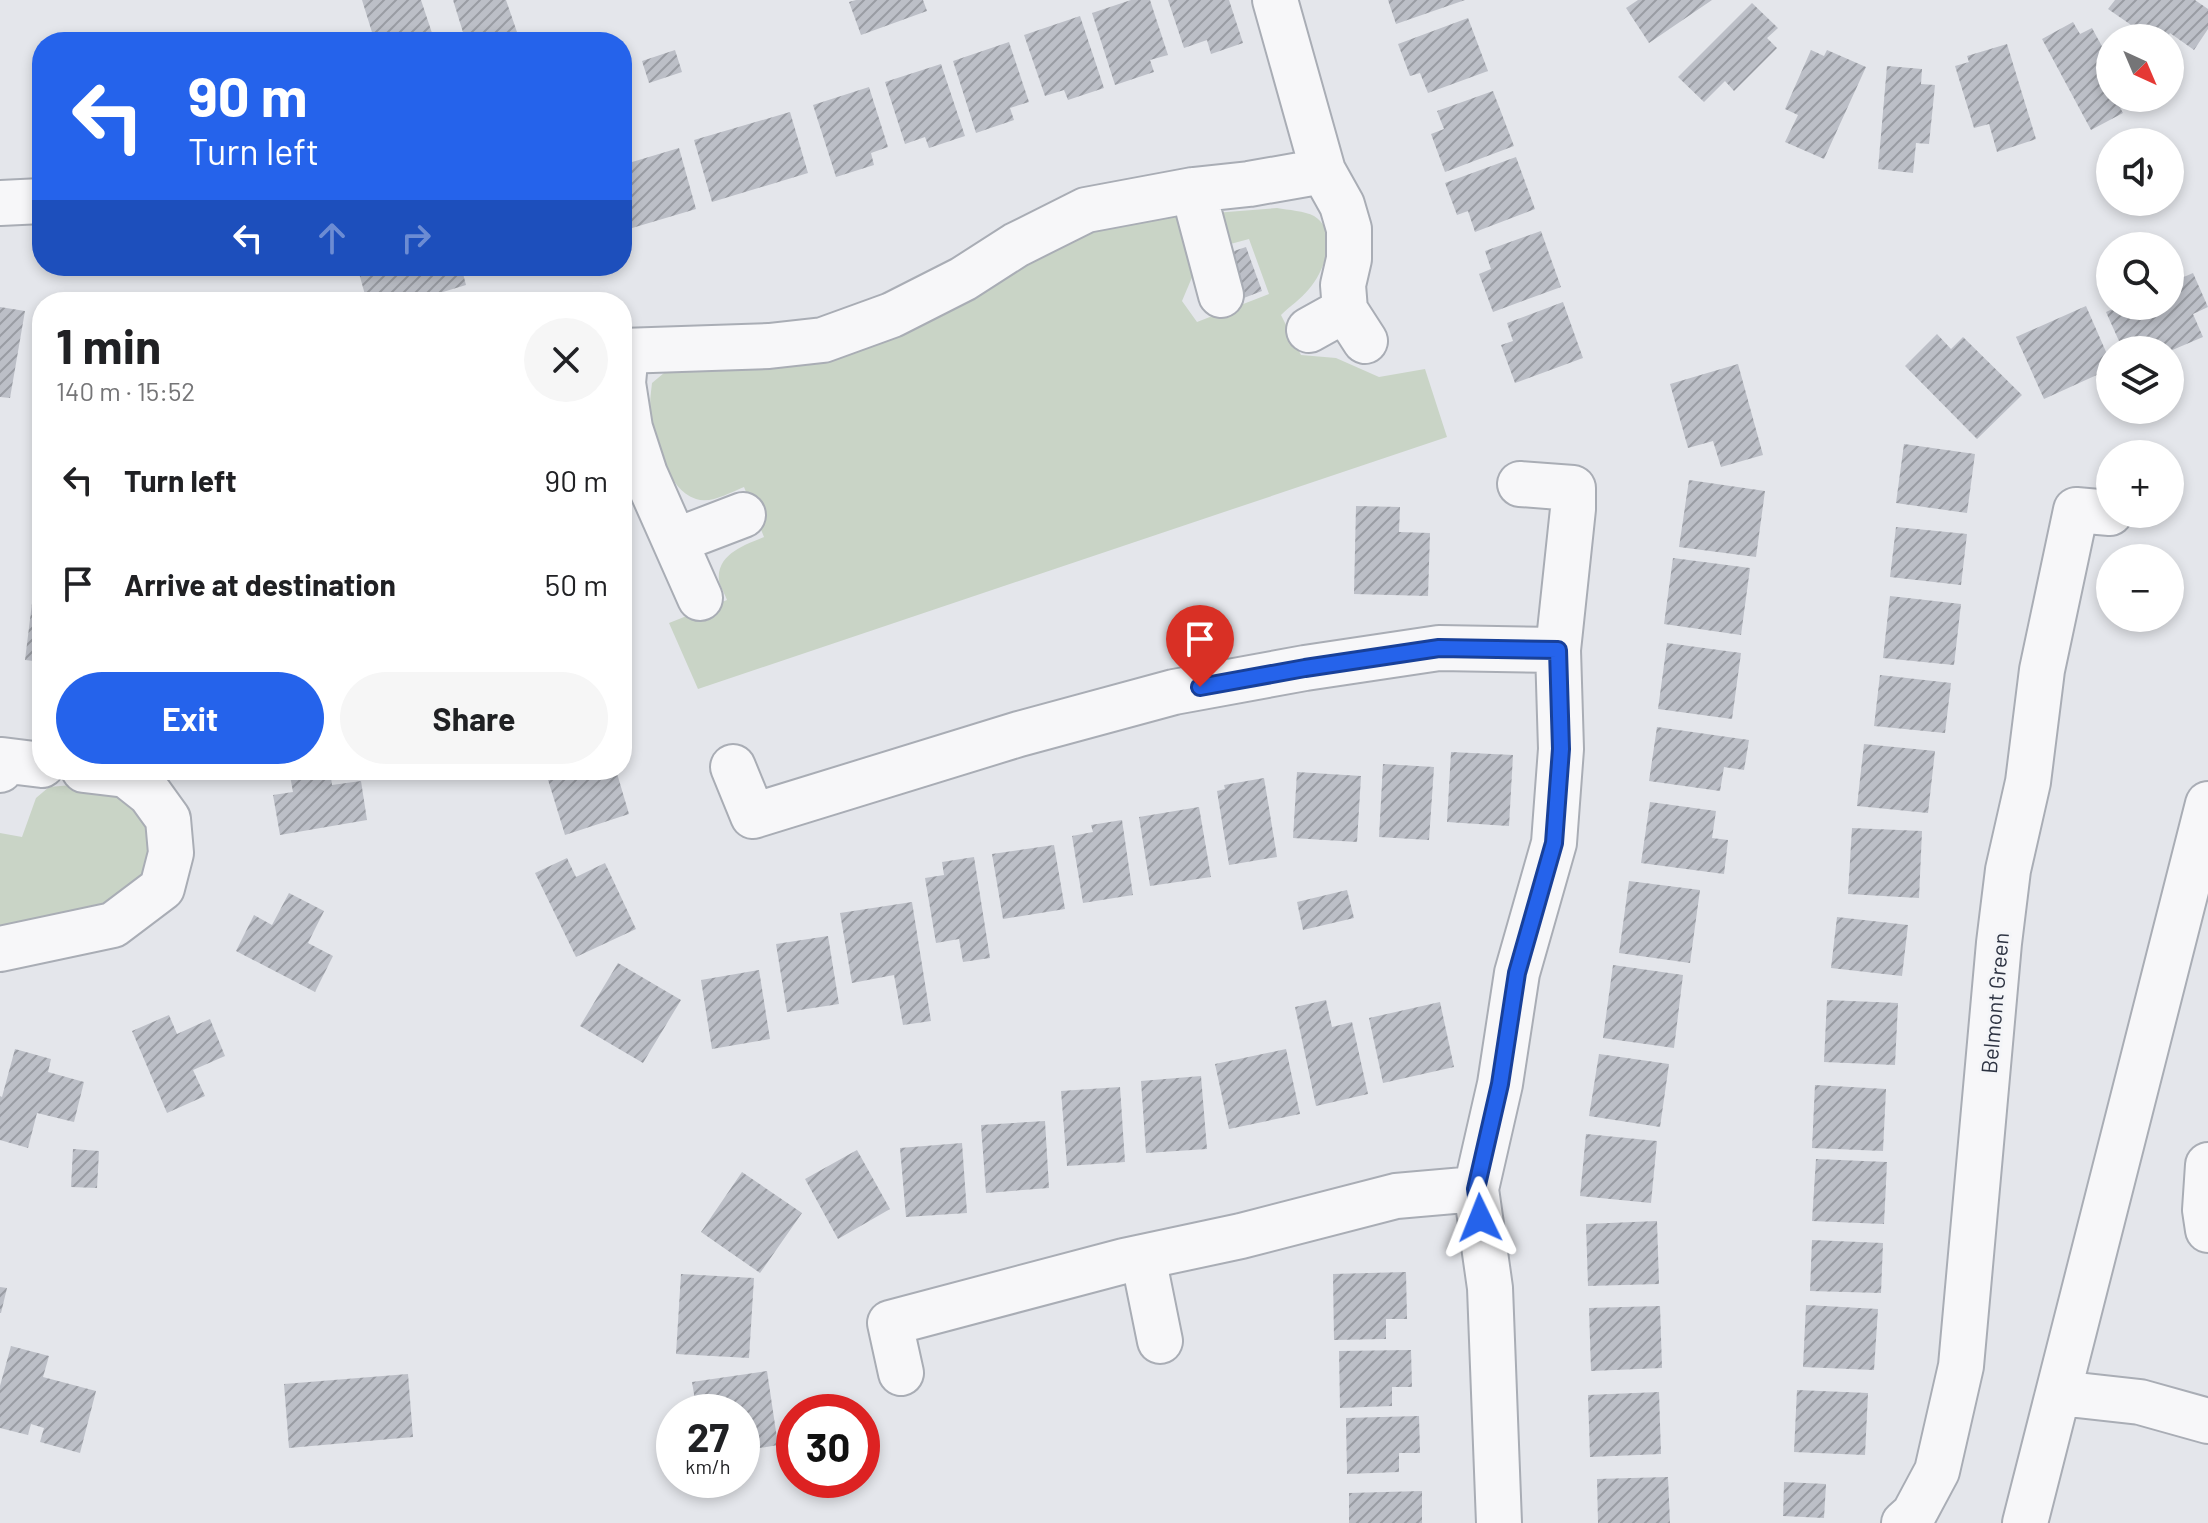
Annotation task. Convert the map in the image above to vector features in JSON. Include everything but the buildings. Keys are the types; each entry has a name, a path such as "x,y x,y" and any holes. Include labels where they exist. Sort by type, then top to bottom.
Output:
{"street":[{"path":"1275,0 1323,171 1342,205 1349,229 1349,259 1339,327"},
{"path":"632,351 769,346 823,340 892,315 963,279 1016,245 1086,210 1323,171"},
{"path":"1193,190 1221,295"},
{"path":"0,203 32,201"},
{"path":"632,434 645,474 700,598"},
{"path":"1499,1523 1490,1288 1476,1189 1500,1084 1517,973 1554,843 1561,749 1558,650 1573,509 1573,488 1520,484"},
{"name":"Belmont Green","path":"1904,1523 1914,1514 1937,1471 1961,1366 2008,870 2028,782 2042,670 2076,510 2096,512"},
{"path":"675,541 743,515"},
{"path":"733,767 753,816 1019,734 1174,692 1439,648 1558,650"},
{"path":"0,770 2,760 32,764"},
{"path":"0,949 113,925 162,888 171,853 168,819 150,794 132,780"},
{"path":"2025,1523 2208,804"},
{"path":"2208,1165 2205,1210 2208,1230"},
{"path":"901,1373 890,1323 1143,1257 1241,1236 1396,1196 1476,1189"},
{"path":"1143,1257 1160,1341"},
{"path":"2059,1393 2140,1402 2208,1421"}],"green space":[{"path":"1277,208 1314,216 1322,223 1328,242 1324,263 1315,282 1281,315 1301,355 1336,358 1379,377 1425,369 1447,437 698,689 669,623 727,600 719,581 722,564 733,552 764,537 744,487 720,497 702,500 686,494 670,475 659,450 650,406 652,383 670,368 1028,260 1084,233 1131,221 1189,216 1193,275 1182,301 1197,322 1269,294 1249,239 1223,246 1214,213"},
{"path":"72,785 118,796 145,817 154,839 137,885 114,901 32,924 0,925 0,833 22,837 36,798 49,787"}],"route":[{"path":"1200,687 1439,648 1558,650 1561,749 1554,843 1517,973 1500,1084 1476,1189 1480,1218"}]}
